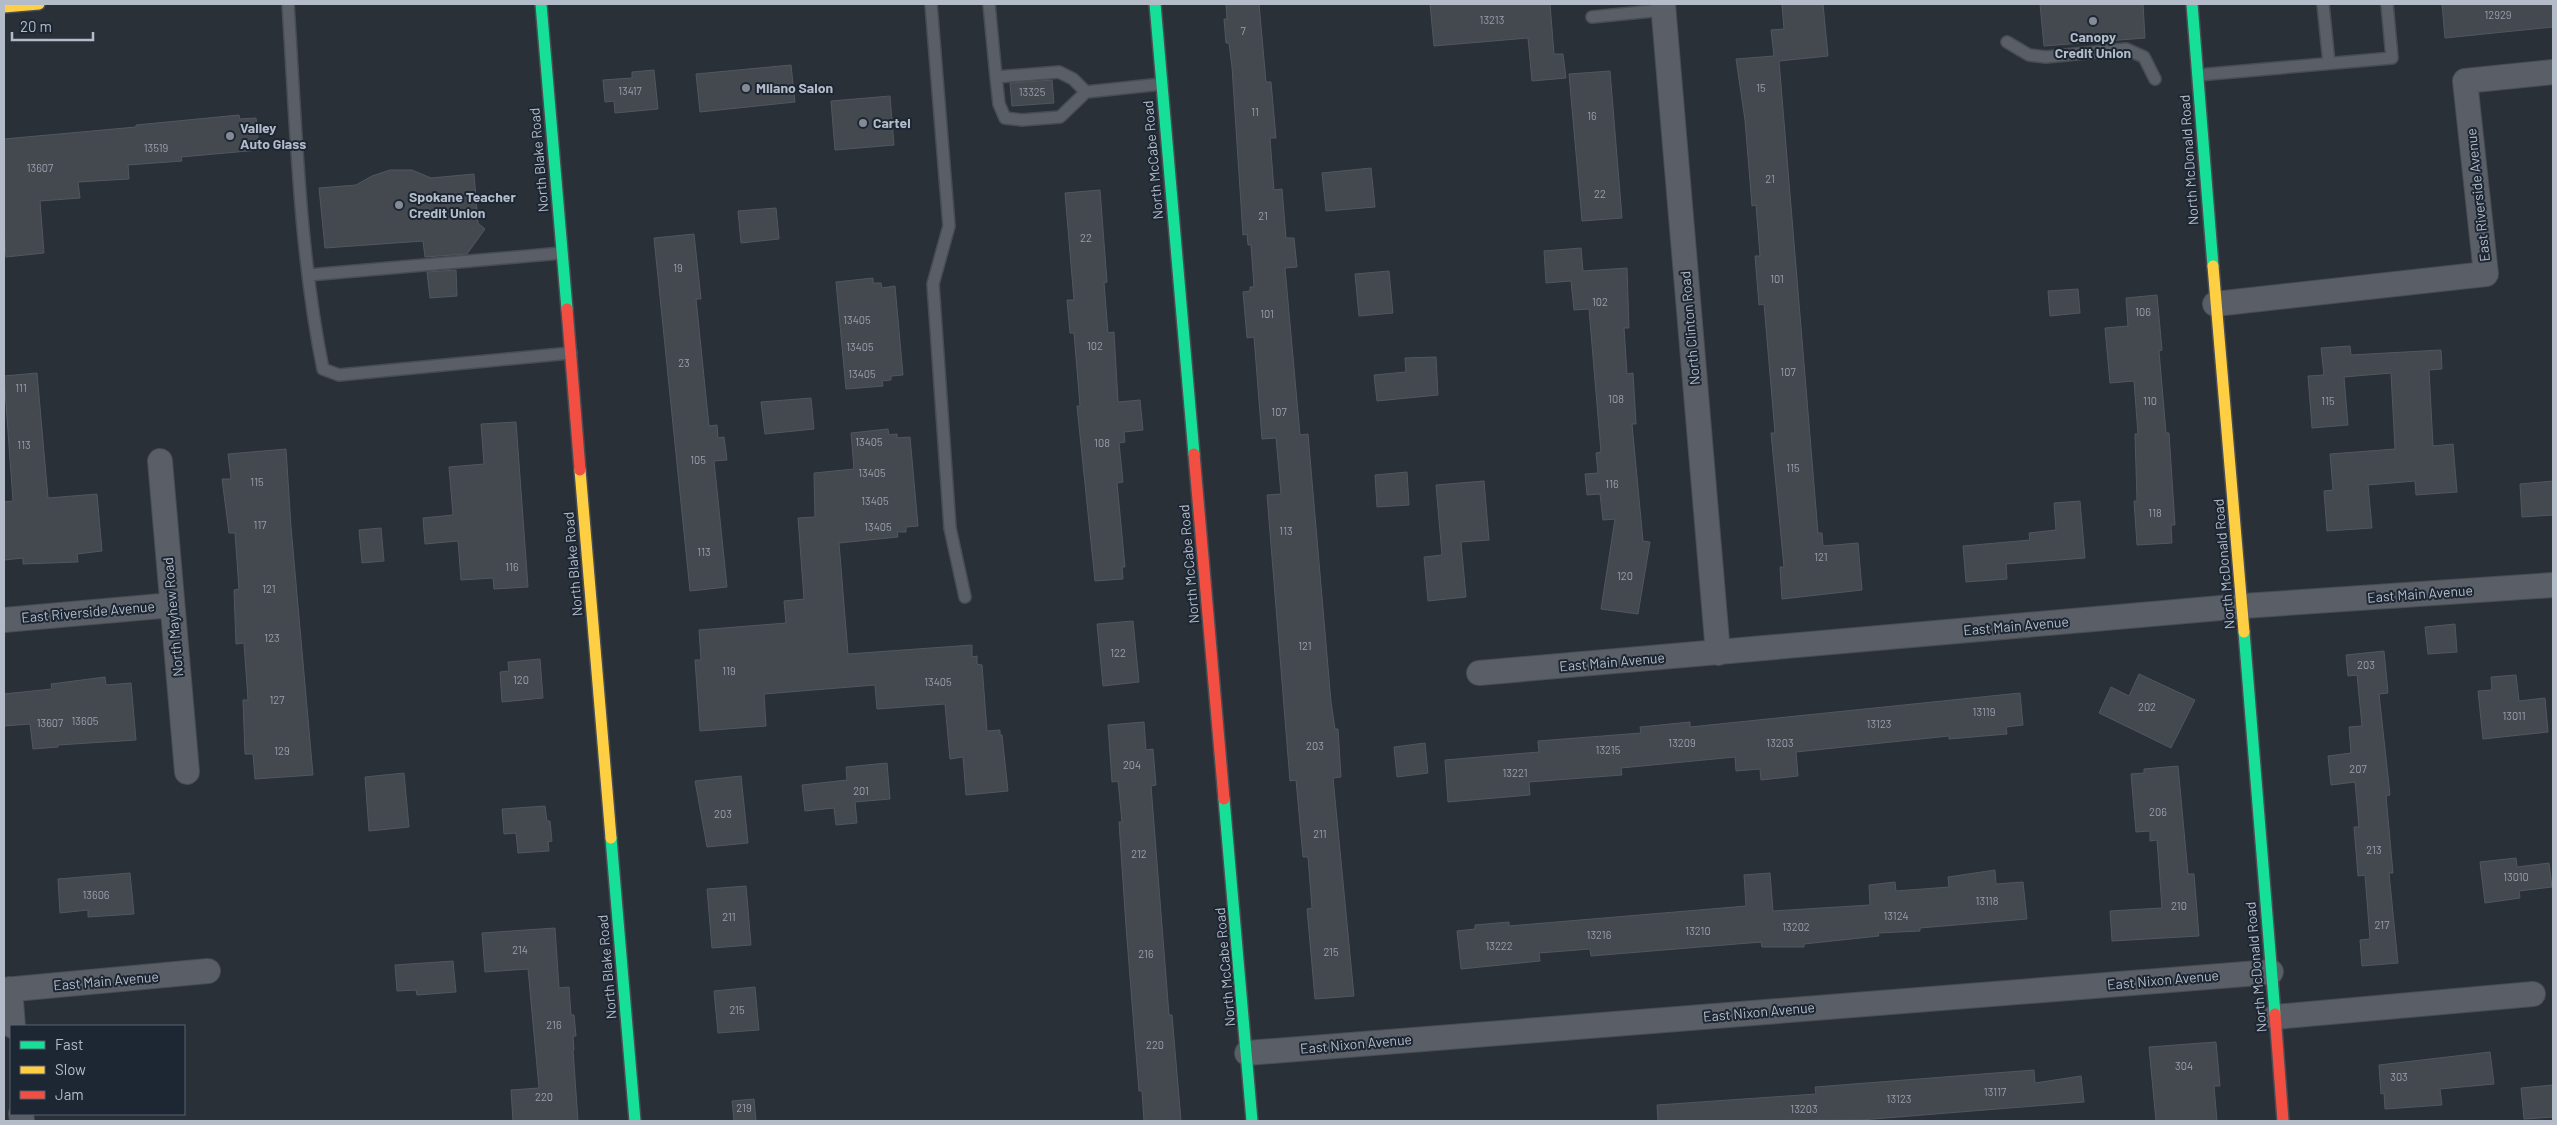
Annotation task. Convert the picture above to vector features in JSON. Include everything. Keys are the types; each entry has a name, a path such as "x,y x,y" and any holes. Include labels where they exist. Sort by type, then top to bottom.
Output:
{"street":[{"path":"4,7 39,4"},
{"name":"North Blake Road","path":"541,4 635,1121"},
{"name":"North McCabe Road","path":"1154,4 1252,1121"},
{"name":"North McDonald Road","path":"2192,4 2215,304 2243,606 2283,1121"},
{"name":"North Clinton Road","path":"1663,7 1718,653"},
{"name":"East Riverside Avenue","path":"2215,304 2486,274 2465,81 2553,72"},
{"name":"North Mayhew Road","path":"160,460 187,772"},
{"name":"East Main Avenue","path":"1479,672 1718,653 2243,606 2553,585"},
{"name":"East Riverside Avenue","path":"4,620 172,605"},
{"name":"East Main Avenue","path":"7,990 208,971"},
{"name":"East Nixon Avenue","path":"1247,1053 2271,972"},
{"path":"7,990 13,1025"},
{"path":"2275,1017 2533,994"}],"lane":[{"path":"288,4 292,88 309,275 314,324 323,369 339,375 570,353"},
{"path":"931,4 949,226 933,284 950,528 965,597"},
{"path":"989,4 996,77 1000,104 1005,118 1022,120 1060,117 1086,92 1162,84"},
{"path":"2323,4 2329,63"},
{"path":"2198,75 2392,58 2387,4"},
{"path":"1592,17 1663,7"},
{"path":"2007,42 2030,55 2046,57 2126,49 2144,58 2155,79"},
{"path":"996,77 1058,72 1073,78 1086,92"},
{"path":"309,275 562,253"}],"building":[{"path":"1226,4 1259,4 1266,82 1271,82 1276,138 1270,138 1274,190 1282,189 1286,238 1294,238 1297,267 1285,268 1300,435 1308,434 1331,702 1335,729 1338,729 1341,777 1333,778 1354,996 1315,999 1307,909 1312,908 1308,857 1303,857 1296,780 1290,781 1267,495 1281,494 1276,438 1262,439 1254,337 1247,338 1243,292 1250,291 1250,287 1254,287 1251,245 1248,245 1247,234 1243,235 1232,67 1229,43 1226,43 1224,19 1227,19"},
{"path":"1430,4 1550,4 1554,54 1563,54 1566,78 1532,81 1528,38 1434,46"},
{"path":"1782,4 1823,4 1828,56 1779,61 1818,533 1822,533 1823,546 1858,543 1862,590 1782,599 1780,567 1784,567 1771,433 1775,433 1764,304 1759,305 1755,256 1760,256 1756,205 1752,206 1745,120 1736,59 1774,56 1771,30 1784,29"},
{"name":"Canopy Credit Union","path":"2040,4 2143,4 2145,38 2044,46"},
{"path":"2442,4 2553,4 2553,27 2445,38"},
{"name":"Milano Salon","path":"791,65 795,102 700,112 696,74"},
{"path":"654,70 658,109 615,113 614,101 605,102 603,80 632,78 632,72"},
{"path":"1610,71 1622,218 1582,221 1569,74"},
{"path":"1052,80 1054,103 1012,106 1010,83"},
{"name":"Cartel","path":"890,96 894,145 835,150 831,101"},
{"path":"239,115 240,119 256,118 259,150 181,157 182,161 128,165 129,179 78,182 80,198 40,201 44,253 6,257 4,230 4,139"},
{"path":"1371,168 1375,207 1326,211 1322,173"},
{"name":"Spokane Teacher Credit Union","path":"390,170 412,170 431,178 474,174 478,223 485,229 467,254 425,257 423,241 325,248 319,188 356,185 372,176"},
{"path":"1100,190 1107,282 1104,283 1108,333 1114,332 1118,402 1140,400 1143,430 1124,432 1125,442 1119,443 1123,482 1117,483 1125,567 1122,567 1123,579 1095,581 1077,406 1080,406 1074,333 1070,333 1067,300 1074,300 1065,193"},
{"path":"776,208 779,239 741,243 738,211"},
{"path":"694,234 701,299 696,299 709,426 717,425 718,438 724,437 727,460 714,461 727,587 690,591 654,238"},
{"path":"1581,248 1583,271 1627,268 1629,328 1624,328 1627,374 1633,373 1636,424 1632,424 1643,541 1650,542 1638,614 1601,609 1615,519 1603,520 1600,494 1587,495 1585,474 1598,473 1596,453 1601,452 1589,309 1574,310 1571,281 1546,283 1544,251"},
{"path":"456,270 457,296 430,298 427,272"},
{"path":"1389,271 1393,313 1359,316 1355,274"},
{"path":"873,278 873,283 881,283 882,288 895,286 903,375 891,376 891,380 882,381 883,386 846,389 836,282"},
{"path":"2078,289 2080,313 2050,316 2048,291"},
{"path":"2157,295 2162,350 2159,351 2166,433 2169,433 2175,525 2171,525 2172,543 2137,545 2134,501 2137,501 2135,434 2138,434 2134,381 2110,383 2105,328 2128,326 2126,298"},
{"path":"2350,346 2351,355 2441,350 2442,369 2429,370 2433,446 2453,444 2457,492 2416,495 2415,481 2368,485 2372,528 2327,531 2324,491 2333,490 2330,454 2395,449 2391,373 2344,377 2348,425 2312,428 2308,376 2324,375 2321,348"},
{"path":"1436,357 1438,395 1377,401 1374,375 1406,372 1405,358"},
{"path":"37,373 48,498 97,494 102,551 77,554 78,562 23,564 23,558 4,560 4,502 13,501 4,376"},
{"path":"811,398 814,429 765,434 761,402"},
{"path":"516,422 528,587 494,589 493,578 461,580 458,541 425,544 423,518 453,515 449,467 484,464 481,424"},
{"path":"888,429 889,435 897,434 897,438 910,437 918,526 906,527 906,532 897,532 898,537 839,543 848,654 972,645 972,657 977,656 977,664 982,665 987,731 1000,730 1000,735 1002,735 1008,791 966,795 963,757 950,759 945,704 877,709 875,685 764,694 766,726 700,731 695,660 701,660 699,630 786,623 784,601 804,599 798,518 815,517 814,473 854,469 851,433"},
{"path":"286,449 313,775 255,779 253,754 245,754 243,700 248,700 244,643 236,644 234,590 239,589 235,533 229,533 222,479 231,479 228,454"},
{"path":"1407,472 1409,505 1377,507 1375,475"},
{"path":"1484,481 1489,540 1461,542 1466,597 1428,601 1424,557 1442,555 1436,485"},
{"path":"2553,481 2553,515 2522,517 2520,484"},
{"path":"2080,501 2085,558 2006,564 2007,579 1966,582 1963,546 2030,540 2029,533 2056,530 2054,503"},
{"path":"381,528 384,561 362,563 359,530"},
{"path":"1133,621 1139,682 1103,686 1097,624"},
{"path":"2455,624 2457,652 2428,654 2425,627"},
{"path":"2384,651 2388,693 2379,694 2390,795 2386,796 2393,873 2389,873 2398,963 2362,966 2360,940 2370,939 2365,875 2358,876 2354,827 2359,827 2355,782 2331,785 2328,756 2351,753 2349,727 2362,726 2357,675 2348,676 2346,655"},
{"path":"540,659 543,698 502,702 500,672 509,671 508,662"},
{"path":"2139,674 2195,700 2171,748 2099,713 2111,687 2129,696"},
{"path":"2516,675 2519,701 2545,698 2548,732 2483,739 2478,691 2492,690 2491,677"},
{"path":"105,677 106,685 131,683 136,740 58,745 58,747 33,749 30,724 4,726 4,694 52,689 51,684"},
{"path":"2020,693 2023,725 2006,727 2007,734 1949,739 1949,736 1796,752 1798,776 1761,780 1760,769 1736,771 1735,757 1621,768 1622,775 1529,782 1530,795 1448,802 1445,760 1539,752 1538,741 1641,733 1640,727 1690,722 1690,727"},
{"path":"1144,722 1146,750 1153,749 1156,785 1151,786 1169,1015 1172,1015 1181,1121 1144,1121 1142,1091 1139,1091 1119,822 1122,822 1118,781 1112,782 1108,725"},
{"path":"1425,743 1428,773 1397,777 1394,747"},
{"path":"887,763 890,799 855,802 857,823 836,825 834,808 805,811 802,785 847,780 846,767"},
{"path":"2178,766 2188,874 2194,874 2199,936 2112,941 2110,911 2162,908 2157,840 2150,841 2150,831 2136,832 2131,774 2144,773 2144,769"},
{"path":"404,773 409,827 369,831 365,777"},
{"path":"741,776 748,843 707,847 695,781"},
{"path":"545,806 547,821 550,821 552,841 548,842 549,851 518,853 516,833 504,834 502,809"},
{"path":"2516,858 2517,867 2549,863 2552,887 2519,891 2520,898 2485,903 2480,862"},
{"path":"1995,870 1996,884 2023,882 2027,919 1920,928 1920,931 1878,933 1879,936 1804,944 1804,947 1762,947 1761,942 1591,956 1590,949 1539,953 1540,961 1461,969 1457,931 1475,929 1475,925 1509,922 1509,926 1746,906 1744,875 1770,873 1773,911 1870,905 1869,885 1895,882 1896,891 1949,887 1948,877"},
{"path":"130,873 134,914 88,917 88,910 60,913 58,879"},
{"path":"746,886 751,945 712,948 707,889"},
{"path":"555,928 559,988 569,987 571,1015 574,1015 576,1036 573,1036 573,1050 578,1121 513,1121 511,1090 539,1088 528,969 485,972 482,933"},
{"path":"453,961 456,992 417,995 416,990 397,991 395,965"},
{"path":"755,987 759,1030 718,1033 714,991"},
{"path":"2216,1042 2220,1086 2214,1086 2217,1121 2156,1121 2149,1047"},
{"path":"2490,1052 2494,1084 2440,1089 2442,1105 2385,1109 2384,1093 2381,1094 2379,1065"},
{"path":"2034,1070 2035,1083 2081,1076 2084,1102 1861,1120 1658,1121 1657,1105 1816,1094 1815,1087"},
{"path":"2553,1085 2553,1117 2524,1119 2521,1088"},
{"path":"754,1099 756,1121 734,1121 732,1101"}],"traffic: fast":[{"path":"541,4 567,309"},
{"path":"1155,4 1194,454"},
{"path":"2192,4 2213,266"},
{"path":"2244,632 2275,1014"},
{"path":"1224,799 1252,1121"},
{"path":"611,838 635,1121"}],"traffic: slow":[{"path":"4,7 39,4"},
{"path":"2213,266 2244,632"},
{"path":"580,470 611,838"}],"traffic: jam":[{"path":"567,309 580,470"},
{"path":"1194,454 1224,799"},
{"path":"2275,1014 2283,1121"}],"place":[{"name":"Canopy Credit Union","path":"2093,21"},
{"name":"Milano Salon","path":"746,88"},
{"name":"Cartel","path":"863,123"},
{"name":"Valley Auto Glass","path":"230,136"},
{"name":"Spokane Teacher Credit Union","path":"399,205"}]}
